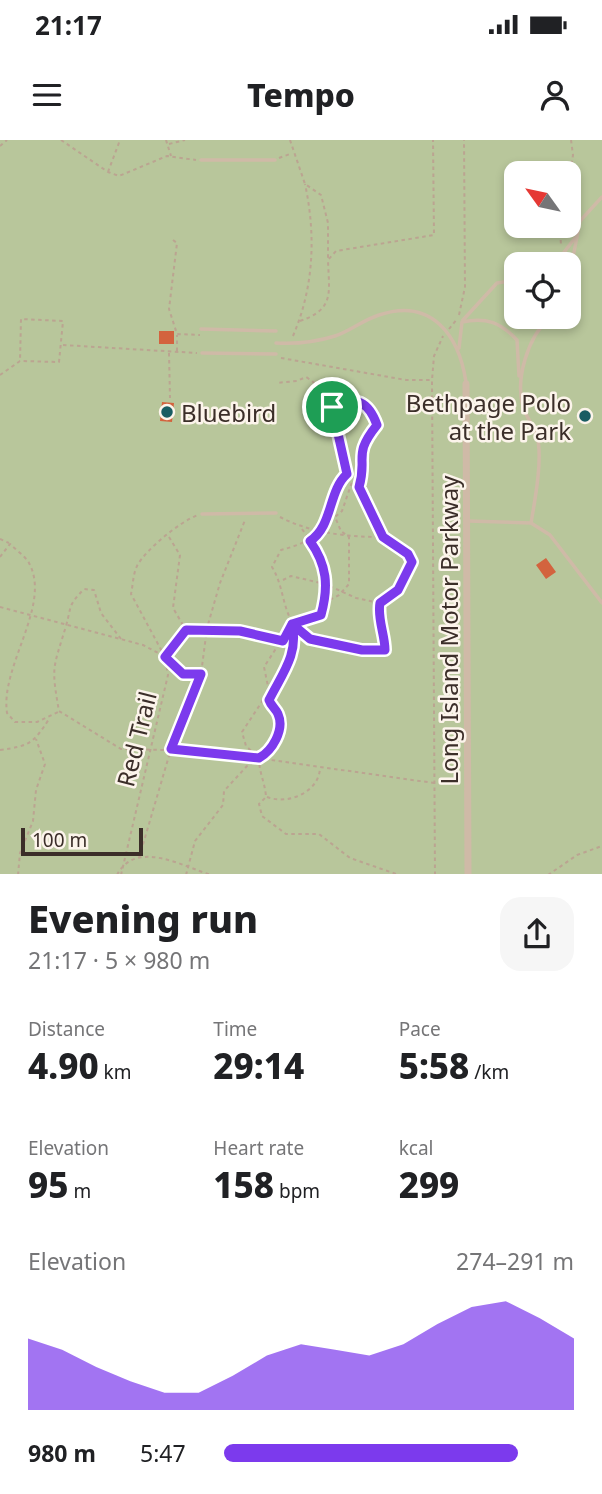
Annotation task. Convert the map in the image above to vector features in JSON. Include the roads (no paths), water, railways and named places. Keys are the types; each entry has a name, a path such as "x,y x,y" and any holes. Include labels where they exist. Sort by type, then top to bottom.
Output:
{"street":[{"name":"Long Island Motor Parkway","path":"466,384 468,874"}],"lane":[{"path":"201,160 275,160"},
{"path":"581,220 602,197"},
{"path":"466,384 459,349 462,322 497,283 504,282"},
{"path":"275,342 290,343 336,335 378,315 396,311 424,316 447,331 459,349"},
{"path":"462,322 483,318 510,332 517,340 523,408 537,437 531,523"},
{"path":"201,329 275,331"},
{"path":"519,382 527,355 540,329"},
{"path":"202,353 276,356"},
{"path":"202,514 278,515"},
{"path":"466,521 531,523 550,535 602,603"}],"place":[{"name":"Bluebird","path":"167,412"},
{"name":"Bethpage Polo at the Park","path":"585,416"}]}
